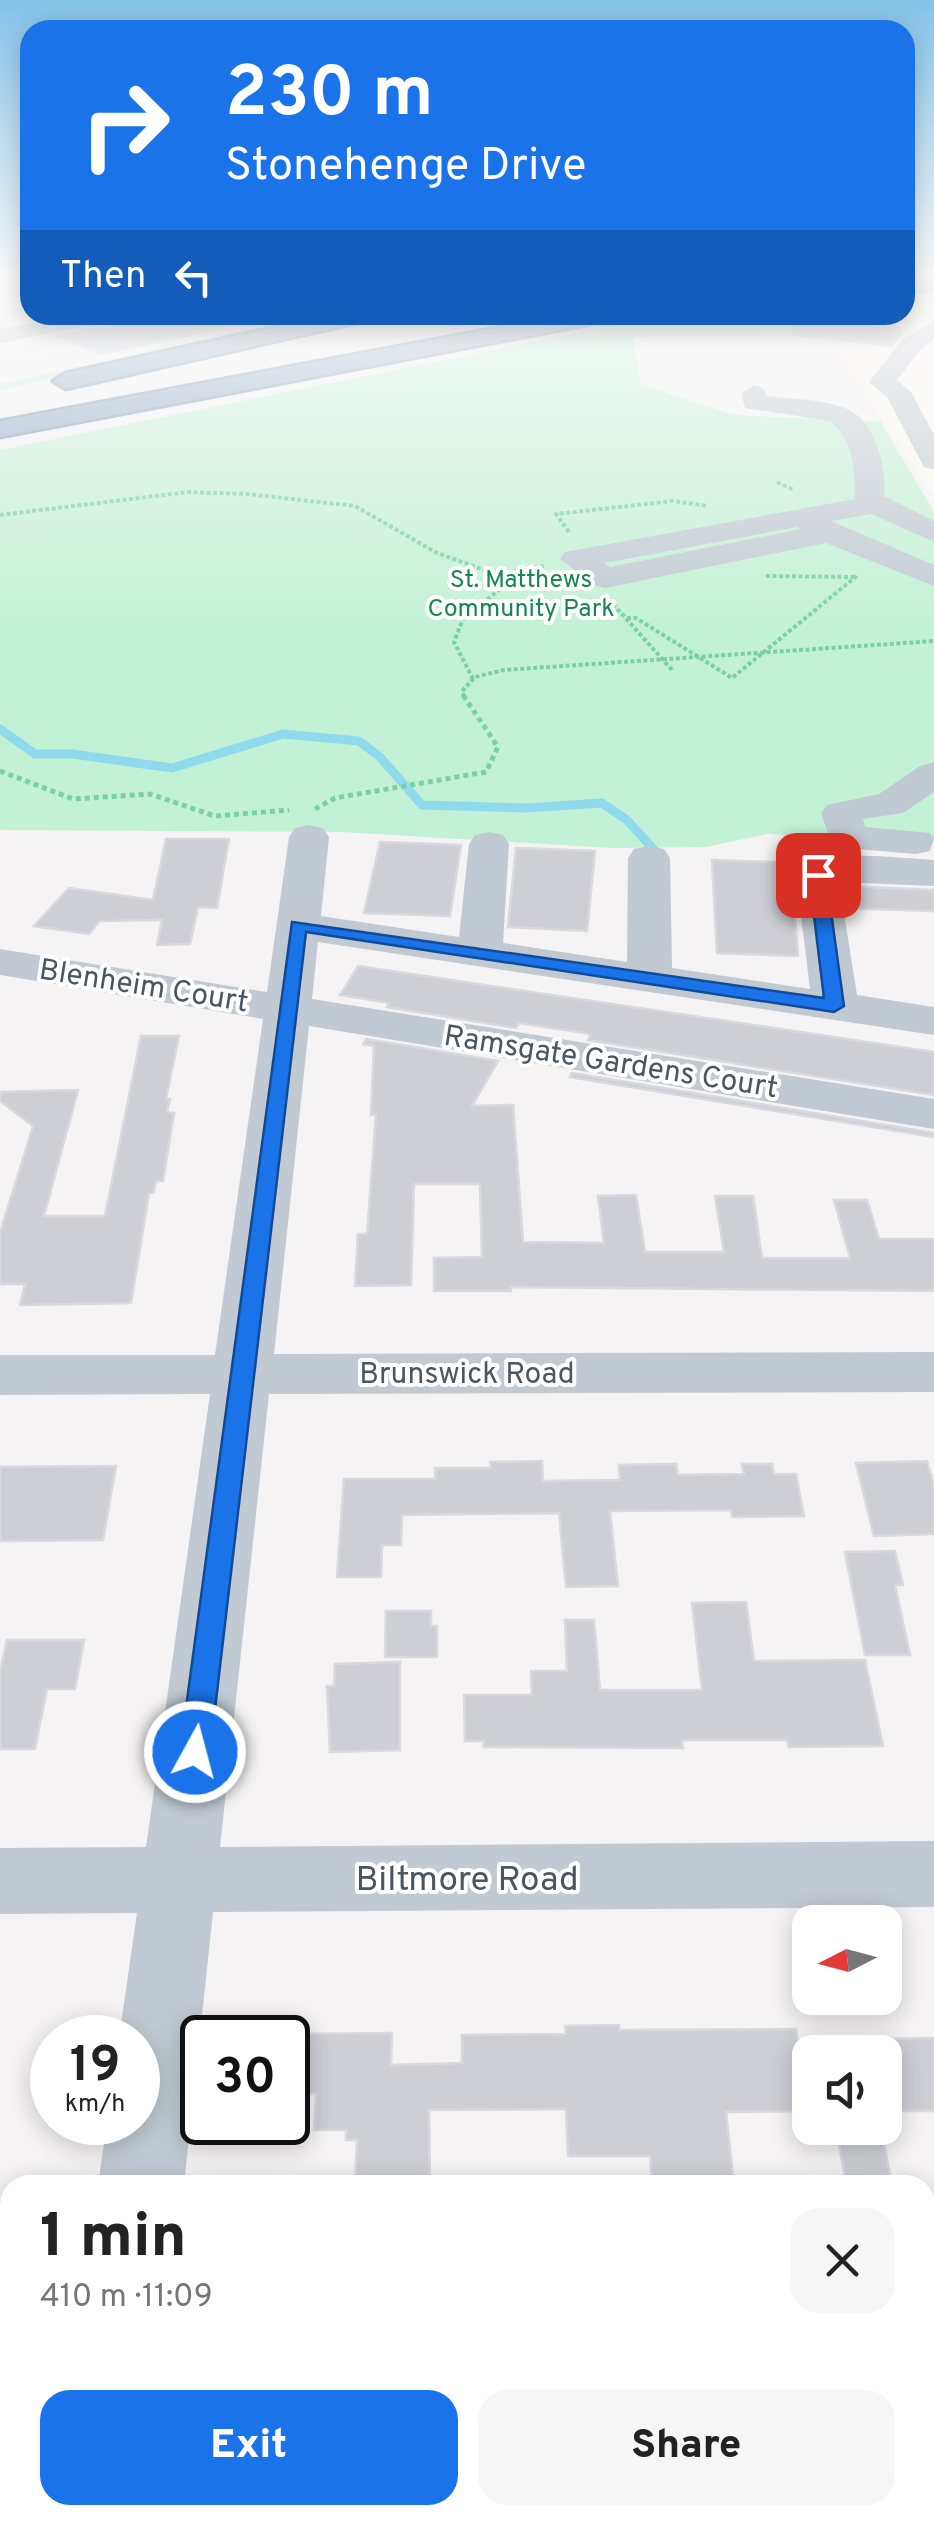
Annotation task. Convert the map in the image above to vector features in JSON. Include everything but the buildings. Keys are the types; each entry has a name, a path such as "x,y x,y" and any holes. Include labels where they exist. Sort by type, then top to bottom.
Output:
{"highway":[{"path":"0,420 123,393"},
{"path":"0,430 195,393"}],"street":[{"path":"754,393 754,402 824,412 848,421 856,430 871,487 868,497 851,515 605,578 576,559 800,505 851,515 934,533"},
{"path":"898,393 934,461"},
{"path":"851,515 934,551"},
{"path":"851,515 888,560 934,576"},
{"path":"934,774 889,805 860,806 841,814 847,838 934,843"},
{"path":"143,2175 312,822"},
{"path":"480,953 488,844"},
{"path":"649,858 650,978"},
{"path":"834,1006 818,875 830,868 934,873"},
{"path":"298,926 934,1021"},
{"name":"Blenheim Court","path":"0,962 287,1008"},
{"name":"Ramsgate Gardens Court","path":"287,1008 934,1114"},
{"name":"Brunswick Road","path":"0,1376 934,1372"},
{"name":"Biltmore Road","path":"0,1882 934,1874"}],"path":[{"path":"778,482 800,505"},
{"path":"0,515 188,492 247,494 355,506 437,553 498,575 550,565"},
{"path":"604,554 568,530 556,514 674,501 683,506 702,502 709,506"},
{"path":"627,618 636,618 732,678 866,568"},
{"path":"473,679 454,642 462,619 499,590 498,575"},
{"path":"761,576 874,577"},
{"path":"0,771 73,799 150,794 215,816 312,822 335,798 486,772 498,747 486,727 467,710 462,691 473,679 504,670 539,667 934,641"}],"shaded area":[{"path":"864,393 934,393 934,496"}],"green space":[{"name":"St. Matthews Community Park","path":"282,393 668,393 735,415 881,422 934,512 934,843 768,834 706,847 613,848 342,832 0,830 0,450"}],"waterway":[{"path":"0,729 35,754 73,754 172,768 283,734 359,741 380,757 422,805 526,808 602,803 627,820 654,850"}],"route":[{"path":"195,1752 298,926 834,1006 818,875"}]}
